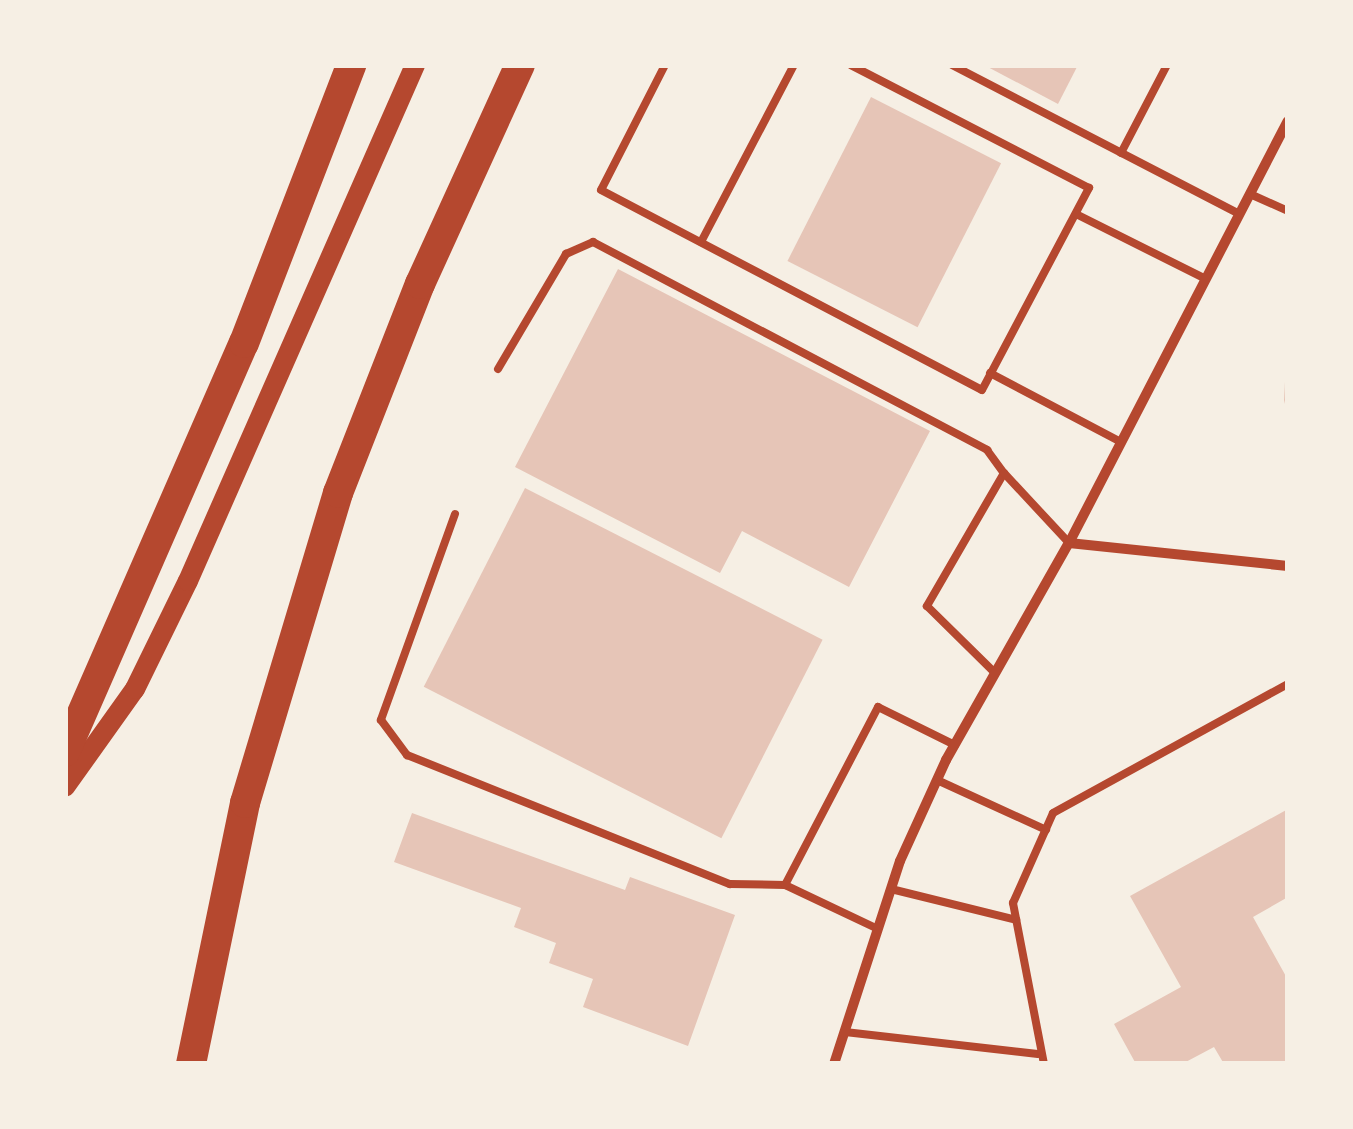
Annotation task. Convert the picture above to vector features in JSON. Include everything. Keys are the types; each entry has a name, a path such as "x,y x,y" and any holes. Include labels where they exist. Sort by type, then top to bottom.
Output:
{"highway":[{"path":"65,752 244,342 351,65"},
{"path":"190,1064 245,803 338,493 420,284 520,65"}],"main road":[{"path":"65,787 136,689 181,596 415,65"}],"street":[{"path":"834,1064 891,889 938,780 1070,543 1288,122"},
{"path":"1070,543 1288,566"}],"lane":[{"path":"665,65 601,190 982,390 1090,188 851,65"},
{"path":"701,242 794,65"},
{"path":"952,65 1240,214"},
{"path":"1121,153 1166,65"},
{"path":"1250,194 1288,211"},
{"path":"1076,214 1206,279"},
{"path":"498,369 566,254 593,242 986,450 1070,543"},
{"path":"990,373 1121,442"},
{"path":"995,673 927,606 1004,473"},
{"path":"455,514 381,720 407,755 730,884 785,885 878,929"},
{"path":"1044,1064 1038,1054 1013,903 1053,812 1288,684"},
{"path":"785,885 878,707 955,746"},
{"path":"938,780 1046,830"},
{"path":"891,889 1016,920"},
{"path":"845,1032 1038,1054"}],"building":[{"path":"984,65 1078,65 1058,104"},
{"path":"871,97 1001,163 918,327 787,261"},
{"path":"618,269 930,431 849,587 742,531 720,573 515,467"},
{"path":"1288,382 1287,412 1284,400"},
{"path":"525,488 823,640 721,838 424,687"},
{"path":"1288,809 1288,897 1253,917 1288,980 1288,1064 1224,1064 1214,1047 1182,1064 1136,1064 1114,1024 1181,987 1130,896"},
{"path":"412,813 625,890 630,877 735,915 688,1046 583,1007 593,979 549,963 556,943 514,927 521,908 394,862"}]}
